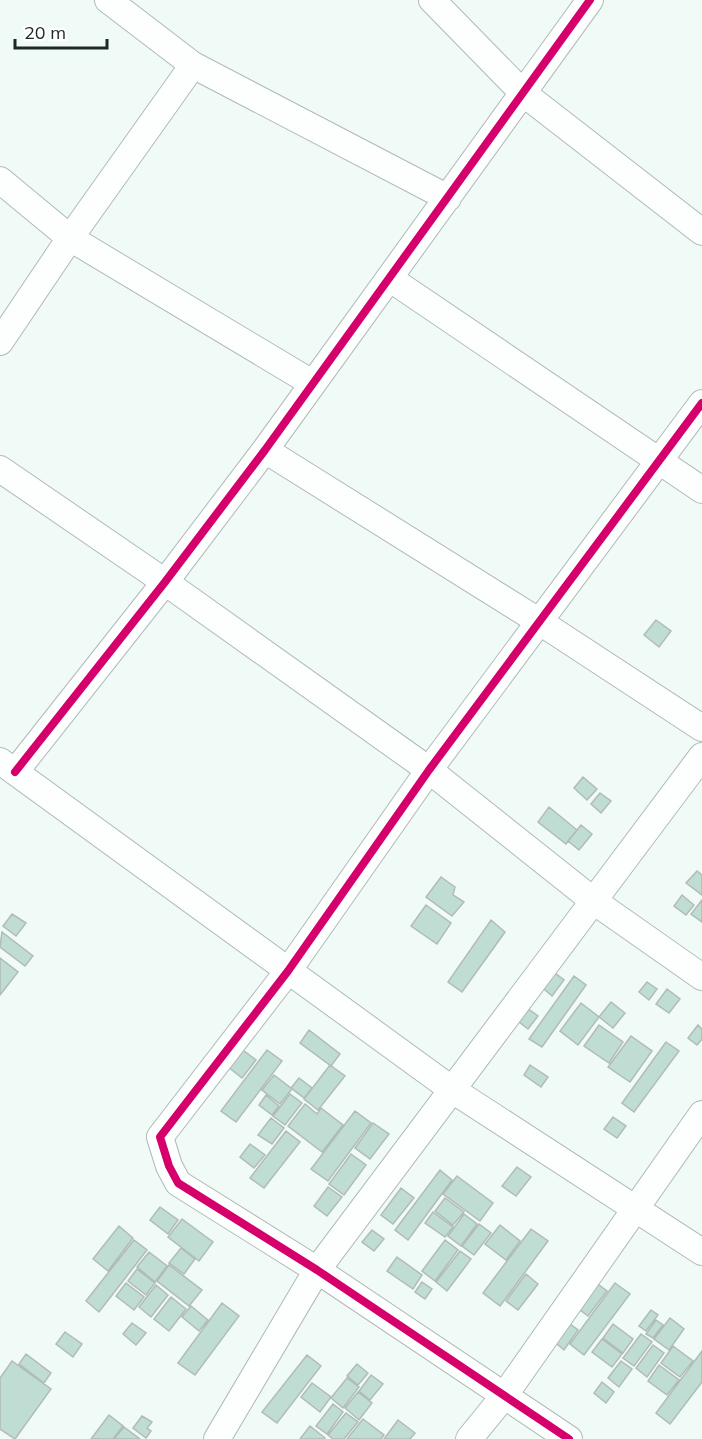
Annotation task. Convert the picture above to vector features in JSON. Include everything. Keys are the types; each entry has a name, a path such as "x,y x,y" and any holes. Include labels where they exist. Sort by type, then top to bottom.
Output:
{"street":[{"path":"108,0 193,65 448,198"},
{"path":"432,0 523,93 702,232"},
{"path":"590,0 265,450 165,582 7,767 454,1091 702,1252"},
{"path":"0,342 70,238 193,65"},
{"path":"0,180 70,238 312,383"},
{"path":"389,278 702,490"},
{"path":"569,1439 317,1270 178,1183 169,1166 160,1137 288,971 429,770 702,403"},
{"path":"265,450 540,622 702,728"},
{"path":"0,469 165,582 429,770 595,902 702,977"},
{"path":"217,1439 317,1270 454,1091 702,756"},
{"path":"470,1439 504,1396 638,1209 702,1114"}],"building":[{"path":"656,620 671,631 659,647 644,635"},
{"path":"583,777 597,789 587,800 574,788"},
{"path":"600,793 611,801 601,813 591,804"},
{"path":"549,807 577,830 566,844 538,822"},
{"path":"581,825 592,834 579,850 568,841"},
{"path":"697,871 702,875 702,895 686,883"},
{"path":"441,877 455,887 453,895 464,902 452,916 426,897"},
{"path":"682,895 694,905 686,915 674,906"},
{"path":"702,900 702,922 691,914"},
{"path":"426,905 451,923 437,944 411,926"},
{"path":"12,914 26,923 16,936 3,926"},
{"path":"491,920 505,932 462,992 448,982"},
{"path":"2,932 33,956 25,966 0,947"},
{"path":"0,958 18,972 0,995"},
{"path":"551,970 564,980 552,996 539,985"},
{"path":"574,976 586,985 542,1047 529,1039"},
{"path":"647,982 657,989 649,1000 639,992"},
{"path":"667,989 680,999 669,1013 656,1004"},
{"path":"611,1002 625,1013 613,1028 599,1017"},
{"path":"581,1003 599,1017 578,1045 560,1031"},
{"path":"527,1008 538,1016 528,1029 518,1021"},
{"path":"599,1025 623,1042 609,1063 584,1046"},
{"path":"698,1025 702,1029 702,1039 697,1045 688,1038"},
{"path":"309,1030 340,1054 331,1066 300,1043"},
{"path":"631,1036 652,1051 630,1082 608,1067"},
{"path":"666,1042 679,1051 634,1112 622,1103"},
{"path":"240,1048 256,1060 242,1078 227,1066"},
{"path":"267,1050 282,1061 236,1122 221,1111"},
{"path":"330,1065 345,1076 318,1110 304,1099"},
{"path":"530,1065 548,1077 541,1087 524,1075"},
{"path":"274,1075 292,1089 280,1104 262,1090"},
{"path":"299,1078 312,1088 304,1098 291,1088"},
{"path":"290,1094 302,1103 285,1125 273,1116"},
{"path":"266,1095 279,1106 272,1115 259,1105"},
{"path":"305,1104 317,1114 321,1108 343,1125 322,1152 288,1126"},
{"path":"355,1111 371,1123 328,1181 311,1169"},
{"path":"613,1117 626,1126 617,1138 604,1129"},
{"path":"271,1118 284,1128 272,1144 258,1135"},
{"path":"373,1123 389,1134 370,1159 355,1148"},
{"path":"286,1131 300,1142 264,1188 250,1178"},
{"path":"250,1144 265,1155 254,1168 240,1157"},
{"path":"351,1154 366,1165 344,1195 329,1184"},
{"path":"517,1167 531,1177 516,1196 502,1186"},
{"path":"440,1170 452,1180 408,1240 395,1230"},
{"path":"457,1176 493,1203 480,1221 443,1194"},
{"path":"328,1187 342,1197 327,1216 314,1206"},
{"path":"401,1188 414,1198 393,1224 381,1215"},
{"path":"445,1198 464,1212 453,1225 435,1211"},
{"path":"160,1207 178,1220 168,1234 150,1220"},
{"path":"433,1212 453,1227 445,1237 425,1223"},
{"path":"464,1214 477,1224 461,1246 448,1236"},
{"path":"182,1219 213,1242 199,1261 168,1237"},
{"path":"479,1224 491,1233 474,1255 462,1246"},
{"path":"500,1225 520,1241 506,1260 485,1244"},
{"path":"119,1226 133,1238 108,1271 93,1259"},
{"path":"531,1229 548,1241 500,1306 483,1293"},
{"path":"372,1230 384,1239 374,1251 362,1242"},
{"path":"134,1240 147,1250 99,1312 86,1301"},
{"path":"445,1240 458,1250 435,1281 422,1271"},
{"path":"181,1248 195,1259 184,1274 169,1263"},
{"path":"460,1251 471,1259 447,1291 436,1282"},
{"path":"149,1252 167,1266 155,1282 137,1267"},
{"path":"397,1257 422,1275 413,1289 387,1271"},
{"path":"169,1265 202,1290 189,1306 157,1281"},
{"path":"137,1269 155,1283 146,1295 128,1281"},
{"path":"526,1274 538,1284 518,1310 506,1301"},
{"path":"422,1282 432,1289 425,1299 415,1292"},
{"path":"595,1282 607,1291 588,1316 576,1307"},
{"path":"126,1283 144,1297 134,1310 116,1296"},
{"path":"615,1283 630,1294 584,1355 570,1344"},
{"path":"156,1285 168,1295 151,1317 139,1307"},
{"path":"171,1297 186,1309 169,1331 154,1319"},
{"path":"222,1303 239,1316 195,1375 178,1363"},
{"path":"191,1306 208,1320 199,1331 182,1317"},
{"path":"651,1310 658,1315 646,1331 639,1326"},
{"path":"670,1318 684,1329 669,1350 654,1339"},
{"path":"656,1320 663,1325 653,1338 646,1334"},
{"path":"566,1321 578,1330 564,1350 552,1340"},
{"path":"132,1323 146,1333 136,1345 123,1334"},
{"path":"613,1324 633,1339 623,1353 603,1338"},
{"path":"65,1332 82,1344 73,1357 56,1344"},
{"path":"641,1334 652,1342 634,1366 623,1358"},
{"path":"602,1339 622,1354 612,1367 592,1352"},
{"path":"653,1345 664,1353 647,1377 636,1368"},
{"path":"673,1346 693,1361 680,1377 661,1363"},
{"path":"702,1351 702,1382 670,1424 656,1413"},
{"path":"26,1354 51,1373 44,1383 19,1364"},
{"path":"307,1355 321,1366 277,1423 262,1412"},
{"path":"12,1361 51,1389 15,1439 0,1429 0,1378"},
{"path":"621,1361 632,1369 619,1387 608,1378"},
{"path":"357,1364 368,1373 358,1385 347,1376"},
{"path":"659,1365 679,1380 667,1395 648,1381"},
{"path":"371,1375 383,1384 370,1400 359,1391"},
{"path":"347,1378 359,1387 343,1408 331,1398"},
{"path":"602,1382 614,1392 606,1403 594,1393"},
{"path":"312,1383 331,1397 320,1412 301,1397"},
{"path":"358,1392 372,1403 359,1420 345,1408"},
{"path":"333,1404 343,1412 327,1434 316,1426"},
{"path":"346,1413 358,1422 344,1439 333,1439 328,1435"},
{"path":"109,1415 123,1426 113,1439 91,1439"},
{"path":"142,1416 152,1422 147,1428 151,1431 146,1438 133,1428"},
{"path":"363,1419 384,1435 381,1439 347,1439"},
{"path":"398,1420 415,1433 410,1439 384,1439"},
{"path":"310,1426 325,1438 325,1439 300,1439"},
{"path":"124,1427 140,1439 114,1439"}],"cycle path":[{"path":"15,772 165,582 265,450 590,0"},
{"path":"569,1439 317,1270 178,1183 169,1166 160,1137 288,971 429,770 702,403"}]}
